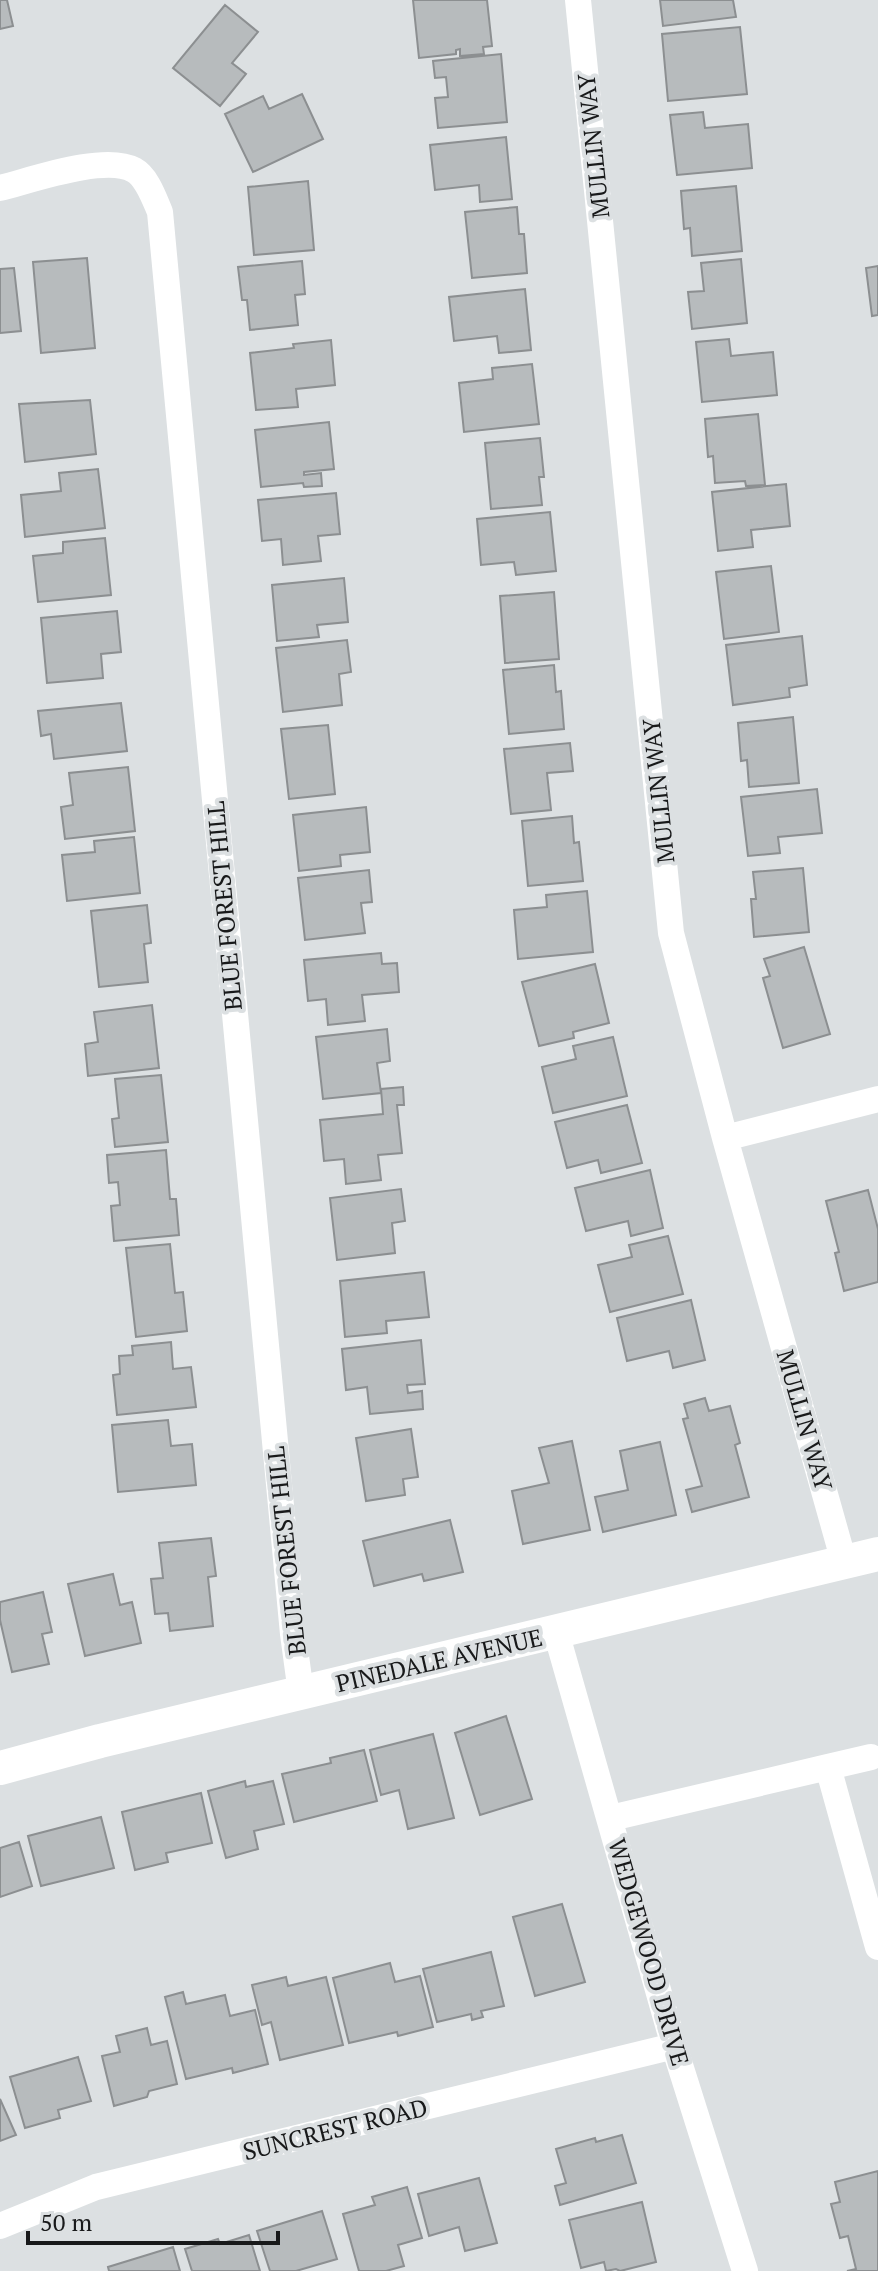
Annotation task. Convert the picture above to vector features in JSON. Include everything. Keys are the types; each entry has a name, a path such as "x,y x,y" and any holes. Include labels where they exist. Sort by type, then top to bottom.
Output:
{"street":[{"name":"MULLIN WAY","path":"578,0 671,933 844,1562"},
{"name":"BLUE FOREST HILL","path":"0,188 113,164 136,171 150,189 160,212 291,1618 301,1693"},
{"path":"725,1138 878,1099"},
{"name":"PINEDALE AVENUE","path":"0,1768 100,1741 878,1554"},
{"name":"WEDGEWOOD DRIVE","path":"556,1632 674,2046 745,2271"},
{"path":"611,1818 871,1757"},
{"path":"828,1767 878,1947"},
{"name":"SUNCREST ROAD","path":"0,2226 96,2187 674,2046"}],"building":[{"path":"0,0 7,0 13,26 0,29"},
{"path":"413,0 487,0 492,46 483,47 484,54 460,56 460,49 456,50 456,54 419,58"},
{"path":"660,0 733,0 736,17 663,26"},
{"path":"225,5 258,32 232,63 246,74 220,106 173,68"},
{"path":"740,27 747,94 668,101 662,34"},
{"path":"501,54 507,122 438,128 435,98 448,97 446,77 435,78 433,61"},
{"path":"302,94 323,139 253,172 225,114 263,96 269,109"},
{"path":"703,112 705,128 748,124 752,168 677,175 670,115"},
{"path":"506,137 512,199 480,202 479,185 435,190 430,145"},
{"path":"308,181 314,250 254,255 248,187"},
{"path":"736,186 742,251 692,256 690,228 684,229 681,191"},
{"path":"517,207 519,234 524,234 527,273 472,278 465,212"},
{"path":"87,258 95,348 41,353 33,262"},
{"path":"741,259 747,323 692,329 688,292 704,291 701,263"},
{"path":"302,261 305,294 295,295 298,325 250,330 247,300 242,300 238,267"},
{"path":"878,266 878,315 872,316 866,268"},
{"path":"14,268 21,331 0,333 0,269"},
{"path":"525,289 531,350 499,353 497,336 454,341 449,297"},
{"path":"729,339 731,356 773,352 777,395 702,402 696,342"},
{"path":"331,340 335,385 296,389 298,407 256,410 250,353"},
{"path":"532,364 539,424 464,432 459,383 493,379 492,368"},
{"path":"90,400 96,454 25,462 19,404"},
{"path":"758,414 765,485 746,486 745,481 715,483 713,456 708,457 705,419"},
{"path":"329,422 334,469 304,472 304,475 321,473 322,486 304,487 303,483 261,487 255,430"},
{"path":"540,438 544,477 539,477 542,505 491,509 485,443"},
{"path":"98,469 105,528 25,537 21,495 61,491 59,473"},
{"path":"786,484 790,526 751,530 753,547 718,551 712,492"},
{"path":"336,493 340,534 318,536 321,561 283,565 281,539 262,541 258,500"},
{"path":"550,512 556,571 516,575 514,562 481,565 477,519"},
{"path":"105,538 111,595 38,602 33,556 63,553 63,542"},
{"path":"771,566 779,632 724,639 716,572"},
{"path":"344,578 348,622 317,625 319,637 277,641 272,585"},
{"path":"554,592 559,659 505,663 500,596"},
{"path":"117,611 121,652 101,654 103,678 47,683 41,618"},
{"path":"802,636 807,685 789,688 790,697 733,705 726,645"},
{"path":"347,640 351,672 339,674 342,705 283,712 276,648"},
{"path":"554,665 556,692 561,691 564,729 509,734 503,670"},
{"path":"121,703 127,751 54,759 51,734 41,736 38,711"},
{"path":"793,717 799,783 749,787 747,760 741,761 738,723"},
{"path":"328,725 335,794 289,799 281,729"},
{"path":"570,743 573,771 547,773 551,810 511,814 504,749"},
{"path":"128,767 135,831 65,839 61,807 73,805 69,773"},
{"path":"817,789 822,833 778,837 780,853 748,856 741,797"},
{"path":"366,807 370,852 340,855 341,866 299,871 293,815"},
{"path":"572,816 574,843 579,842 583,881 528,886 522,821"},
{"path":"134,837 140,893 67,901 62,855 95,852 94,841"},
{"path":"803,868 809,932 754,937 751,899 756,899 753,872"},
{"path":"369,870 372,902 361,903 365,933 305,940 298,878"},
{"path":"587,891 593,952 518,959 514,910 547,907 546,895"},
{"path":"147,905 151,943 144,944 148,982 99,987 91,911"},
{"path":"804,947 830,1034 783,1048 763,978 770,976 764,959"},
{"path":"381,953 382,964 397,963 399,992 362,995 365,1021 328,1025 326,999 308,1001 304,960"},
{"path":"595,964 609,1023 573,1032 574,1038 539,1046 522,982"},
{"path":"152,1005 159,1068 88,1076 85,1044 98,1042 94,1012"},
{"path":"387,1029 390,1061 377,1063 381,1093 323,1099 316,1037"},
{"path":"613,1037 627,1096 553,1113 542,1067 576,1059 573,1046"},
{"path":"161,1075 168,1142 115,1147 112,1119 119,1118 115,1079"},
{"path":"403,1087 404,1105 397,1105 402,1153 378,1155 381,1180 346,1184 344,1159 324,1161 320,1120 383,1114 381,1089"},
{"path":"627,1105 642,1163 601,1173 598,1160 567,1168 555,1122"},
{"path":"166,1150 170,1199 176,1199 179,1235 114,1241 111,1206 120,1205 118,1182 109,1183 107,1155"},
{"path":"650,1170 663,1228 631,1236 628,1221 586,1231 575,1188"},
{"path":"401,1189 405,1221 392,1223 395,1253 337,1260 330,1198"},
{"path":"868,1190 878,1229 878,1282 844,1291 835,1253 839,1252 826,1201"},
{"path":"668,1236 683,1294 610,1312 598,1265 632,1257 629,1245"},
{"path":"170,1244 175,1293 183,1292 187,1331 136,1337 126,1248"},
{"path":"424,1272 429,1317 386,1321 387,1333 345,1337 340,1281"},
{"path":"691,1300 705,1360 673,1368 669,1351 627,1361 617,1318"},
{"path":"421,1340 425,1384 407,1385 408,1393 422,1391 423,1409 370,1414 367,1387 346,1390 342,1349"},
{"path":"171,1342 173,1369 191,1367 196,1407 117,1415 113,1375 120,1374 119,1356 133,1355 132,1346"},
{"path":"705,1398 709,1411 730,1406 740,1443 735,1445 749,1497 692,1512 686,1490 702,1486 683,1419 688,1418 684,1404"},
{"path":"168,1420 171,1446 192,1444 196,1485 118,1492 112,1425"},
{"path":"411,1429 418,1477 403,1479 405,1495 366,1501 356,1438"},
{"path":"572,1441 590,1530 523,1544 512,1491 549,1483 539,1448"},
{"path":"660,1442 676,1515 603,1532 595,1497 628,1490 620,1451"},
{"path":"450,1520 463,1572 424,1581 422,1574 374,1586 363,1541"},
{"path":"211,1538 216,1576 208,1577 213,1626 170,1631 168,1613 155,1614 151,1579 163,1578 159,1543"},
{"path":"113,1574 120,1605 132,1602 141,1643 85,1656 68,1584"},
{"path":"43,1592 52,1632 42,1634 49,1664 12,1672 0,1620 0,1602"},
{"path":"506,1716 532,1799 480,1815 455,1733"},
{"path":"433,1734 454,1818 408,1829 399,1790 381,1795 370,1750"},
{"path":"364,1750 377,1801 294,1822 282,1774 331,1763 330,1758"},
{"path":"245,1781 246,1787 273,1781 284,1824 254,1831 258,1849 226,1858 208,1791"},
{"path":"201,1793 212,1843 166,1853 168,1862 135,1870 122,1812"},
{"path":"101,1817 114,1868 41,1886 28,1836"},
{"path":"19,1842 32,1886 0,1897 0,1848"},
{"path":"562,1904 585,1982 535,1996 513,1917"},
{"path":"491,1952 504,2006 481,2011 483,2017 472,2020 471,2014 437,2022 423,1969"},
{"path":"390,1963 395,1982 420,1976 433,2027 349,2043 333,1978"},
{"path":"286,1977 288,1986 326,1977 343,2045 280,2060 271,2022 262,2025 252,1985"},
{"path":"183,1992 186,2004 225,1995 230,2016 255,2010 268,2064 233,2073 232,2068 186,2079 165,1997"},
{"path":"147,2028 151,2045 167,2041 177,2084 149,2091 147,2097 114,2106 102,2056 120,2052 116,2036"},
{"path":"78,2057 91,2101 58,2110 60,2118 25,2128 10,2077"},
{"path":"0,2099 16,2135 0,2141"},
{"path":"622,2135 636,2183 560,2205 555,2186 566,2183 556,2149 595,2138 596,2142"},
{"path":"878,2171 878,2271 847,2271 856,2269 848,2236 840,2238 831,2204 840,2202 835,2182"},
{"path":"479,2178 497,2243 465,2251 459,2227 429,2236 418,2194"},
{"path":"407,2187 422,2238 398,2245 404,2266 386,2271 359,2271 343,2214 375,2205 372,2197"},
{"path":"642,2202 656,2262 620,2271 606,2271 604,2262 581,2268 569,2220"},
{"path":"322,2211 337,2259 296,2271 270,2271 257,2231"},
{"path":"249,2235 260,2271 192,2271 185,2249 218,2239 220,2244"},
{"path":"173,2247 180,2271 109,2271 108,2267"}]}
